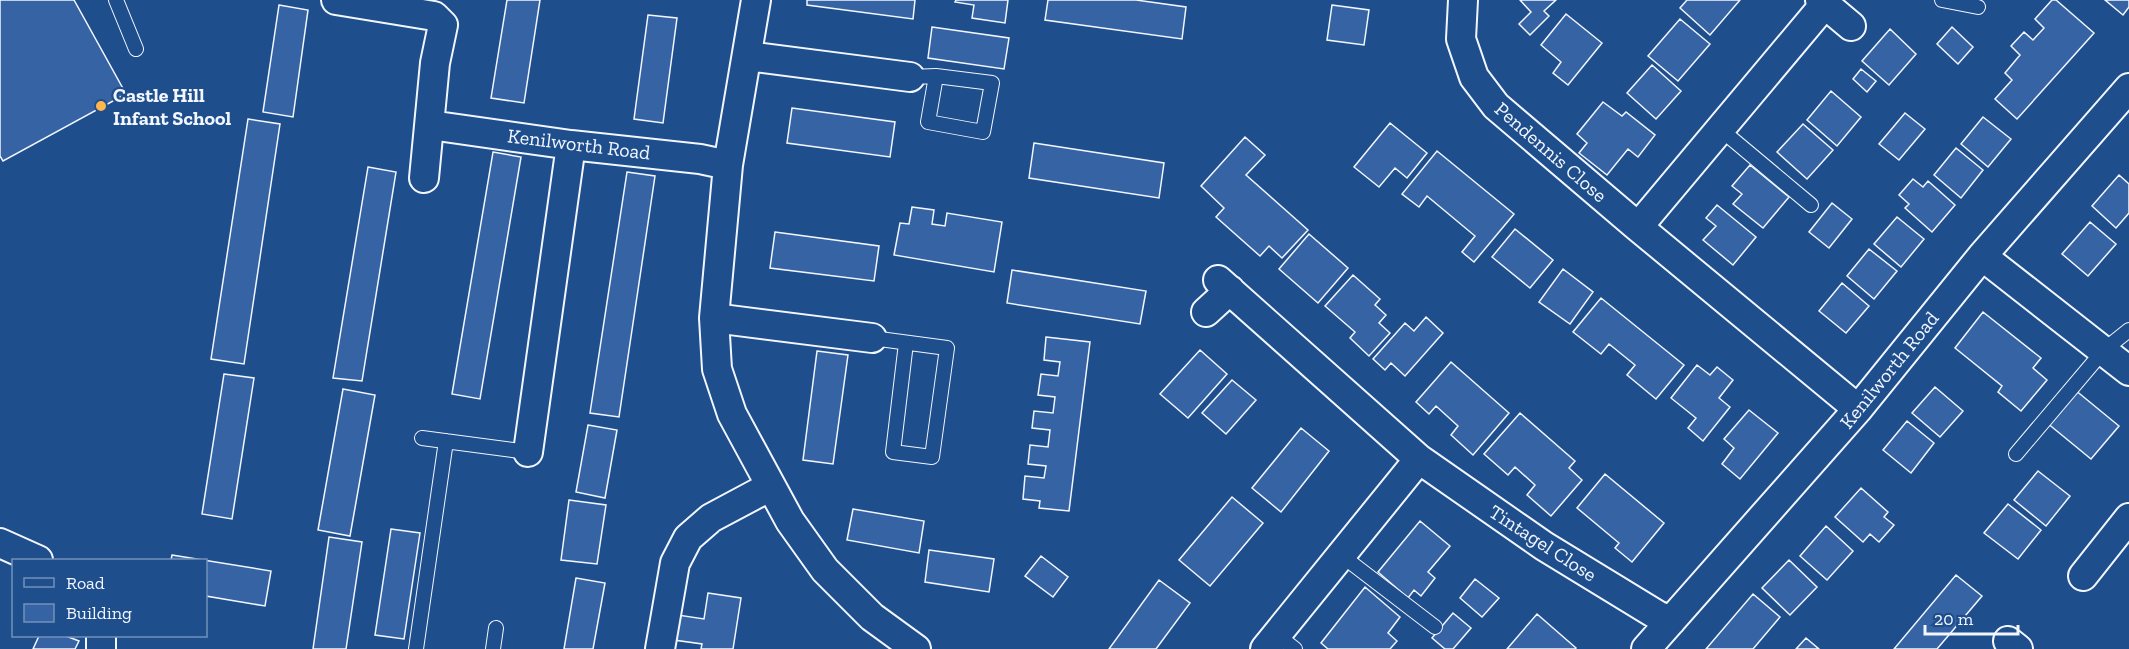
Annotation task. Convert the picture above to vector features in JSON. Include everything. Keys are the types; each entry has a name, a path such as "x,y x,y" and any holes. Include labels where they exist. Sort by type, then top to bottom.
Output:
{"street":[{"path":"336,0 434,16 443,25 435,63 424,178"},
{"path":"756,0 728,165 714,318 717,369 732,414 790,521 825,570 872,617 916,649"},
{"name":"Pendennis Close","path":"1462,0 1461,39 1474,77 1496,106 1858,409"},
{"path":"1638,227 1719,128 1835,8"},
{"path":"747,56 923,76"},
{"name":"Kenilworth Road","path":"1646,649 1858,409 1982,256 2129,88"},
{"name":"Kenilworth Road","path":"430,125 571,145 700,159 728,165"},
{"path":"528,453 571,145"},
{"path":"1982,256 2129,370"},
{"name":"Tintagel Close","path":"1206,312 1224,285 1419,459 1544,546 1657,615 1671,621"},
{"path":"714,318 872,338"},
{"path":"1279,644 1341,555 1419,459"},
{"path":"660,649 675,563 688,538 711,518 771,486"},
{"path":"2083,576 2124,535"},
{"path":"1,546 33,559"}],"lane":[{"path":"116,0 136,49"},
{"path":"1942,0 1978,8"},
{"path":"923,76 992,83 983,132 928,122 923,76"},
{"path":"1719,128 1811,205"},
{"path":"2016,454 2104,350 2129,330"},
{"path":"872,338 947,348 932,457 893,452 906,343"},
{"path":"422,438 528,453"},
{"path":"416,649 446,441"},
{"path":"1341,555 1435,627"},
{"path":"493,649 496,628"}],"building":[{"path":"0,0 74,0 126,94 3,161 0,156"},
{"path":"507,0 540,0 524,103 491,98"},
{"path":"807,0 915,0 913,19 807,5"},
{"path":"956,0 1008,0 1005,23 972,18 974,5 955,2"},
{"path":"1048,0 1136,0 1186,7 1182,39 1045,20"},
{"path":"1520,0 1556,0 1544,11 1549,16 1530,35 1519,24 1531,12"},
{"path":"1687,0 1740,0 1710,35 1680,8"},
{"path":"2052,0 2056,0 2094,33 2017,119 1995,99 2012,80 2005,73 2020,55 2011,46 2024,32 2033,40 2044,28 2035,19"},
{"path":"2105,0 2129,0 2129,7 2123,15"},
{"path":"279,5 308,10 293,117 263,112"},
{"path":"1332,5 1369,10 1364,45 1327,40"},
{"path":"1566,14 1602,43 1568,85 1553,73 1561,62 1541,45"},
{"path":"648,15 677,18 663,123 634,119"},
{"path":"1680,19 1710,44 1678,81 1648,56"},
{"path":"932,27 1009,38 1004,69 928,58"},
{"path":"1952,27 1973,47 1958,64 1937,44"},
{"path":"1890,29 1916,54 1889,85 1862,61"},
{"path":"1652,65 1681,91 1656,119 1627,93"},
{"path":"1861,69 1876,81 1867,92 1853,79"},
{"path":"1831,91 1861,117 1837,146 1807,120"},
{"path":"1603,102 1622,116 1626,112 1655,135 1638,157 1628,149 1607,175 1579,153 1587,143 1577,134"},
{"path":"792,108 895,122 890,157 787,143"},
{"path":"1905,113 1925,129 1899,160 1879,144"},
{"path":"1983,117 2011,139 1988,167 1961,144"},
{"path":"248,119 280,124 244,364 211,359"},
{"path":"1390,123 1427,153 1407,178 1395,168 1379,187 1354,167"},
{"path":"1803,124 1833,150 1807,179 1777,152"},
{"path":"1245,137 1265,155 1246,175 1308,230 1282,258 1269,246 1260,256 1216,217 1224,208 1201,186"},
{"path":"1034,143 1164,163 1159,198 1029,178"},
{"path":"1956,148 1983,170 1961,198 1934,175"},
{"path":"1437,151 1514,214 1474,262 1462,252 1475,236 1427,196 1419,207 1402,194"},
{"path":"493,152 521,157 480,399 452,394"},
{"path":"1750,165 1789,197 1763,228 1733,204 1742,194 1732,186"},
{"path":"368,167 396,172 362,381 333,378"},
{"path":"627,172 655,176 619,417 590,413"},
{"path":"2119,175 2129,184 2129,213 2116,228 2092,206"},
{"path":"1913,179 1923,187 1928,181 1955,205 1932,232 1905,208 1909,204 1899,195"},
{"path":"1832,203 1852,219 1829,248 1809,232"},
{"path":"1717,205 1756,237 1733,265 1703,240 1716,226 1706,218"},
{"path":"912,207 934,210 932,224 945,226 947,213 1002,222 994,272 894,255 900,223 909,224"},
{"path":"1897,217 1924,239 1901,267 1874,244"},
{"path":"2090,222 2116,244 2088,276 2062,254"},
{"path":"1515,229 1553,260 1530,288 1492,257"},
{"path":"775,232 879,246 874,281 770,268"},
{"path":"1309,234 1348,268 1318,303 1279,269"},
{"path":"1869,249 1897,271 1874,299 1847,276"},
{"path":"1563,269 1593,292 1570,324 1539,302"},
{"path":"1012,270 1146,291 1140,324 1007,303"},
{"path":"1353,275 1380,299 1375,305 1386,315 1379,323 1390,333 1369,356 1350,338 1355,332 1325,306"},
{"path":"1842,283 1869,306 1846,333 1819,311"},
{"path":"1601,298 1684,365 1656,399 1627,375 1635,365 1609,344 1601,354 1573,332"},
{"path":"1983,312 2041,358 2033,368 2047,380 2021,411 1998,392 2002,386 1955,348"},
{"path":"1426,317 1443,333 1405,376 1391,363 1385,370 1373,359 1405,323 1414,331"},
{"path":"1046,337 1090,342 1069,511 1039,508 1040,501 1023,499 1025,476 1044,478 1046,466 1028,464 1030,445 1048,447 1050,430 1032,428 1034,411 1053,413 1055,397 1038,395 1041,374 1058,376 1060,362 1044,360"},
{"path":"1200,350 1227,374 1188,418 1160,394"},
{"path":"817,351 848,355 833,464 803,460"},
{"path":"1451,362 1509,413 1473,455 1451,435 1458,426 1436,406 1429,414 1416,402"},
{"path":"1697,365 1710,375 1717,367 1733,380 1719,398 1730,407 1703,441 1688,428 1696,418 1671,398"},
{"path":"224,374 254,378 232,519 202,514"},
{"path":"1232,380 1256,400 1226,434 1202,413"},
{"path":"2069,385 2119,426 2091,459 2041,418"},
{"path":"1935,387 1963,411 1940,437 1912,413"},
{"path":"343,389 375,395 350,536 318,530"},
{"path":"1749,410 1778,433 1740,479 1722,464 1734,448 1724,439"},
{"path":"1520,413 1575,461 1569,468 1582,480 1551,516 1527,495 1535,485 1515,467 1508,475 1484,454"},
{"path":"1907,421 1934,443 1911,473 1883,450"},
{"path":"588,425 617,430 605,498 576,492"},
{"path":"1301,428 1329,451 1281,512 1252,488"},
{"path":"2038,471 2070,496 2046,526 2014,500"},
{"path":"1605,474 1664,523 1632,562 1615,548 1619,543 1577,508"},
{"path":"1861,488 1888,512 1884,517 1894,525 1879,542 1870,534 1863,542 1835,517"},
{"path":"1232,497 1263,523 1210,586 1179,560"},
{"path":"569,500 606,505 597,564 561,560"},
{"path":"2008,504 2041,530 2018,559 1984,533"},
{"path":"853,509 924,521 919,553 847,540"},
{"path":"1420,521 1450,546 1428,572 1435,578 1421,596 1414,590 1408,598 1378,572"},
{"path":"1826,526 1853,551 1827,580 1800,556"},
{"path":"391,529 420,533 404,639 375,635"},
{"path":"329,537 362,542 346,649 313,649"},
{"path":"929,550 994,559 989,592 925,582"},
{"path":"172,555 197,559 171,559"},
{"path":"1041,556 1068,577 1053,597 1025,576"},
{"path":"207,560 271,571 265,606 207,596"},
{"path":"1789,560 1817,587 1790,615 1762,588"},
{"path":"1956,575 1982,596 1937,649 1894,649"},
{"path":"576,578 605,583 593,649 564,649"},
{"path":"1475,579 1499,598 1482,617 1460,598"},
{"path":"1159,580 1190,603 1156,649 1109,649"},
{"path":"1365,587 1400,617 1388,633 1397,641 1390,649 1328,649 1321,643"},
{"path":"708,593 741,598 733,649 701,649 702,644 674,640 678,615 704,619"},
{"path":"1753,594 1780,617 1753,649 1706,649"},
{"path":"1453,613 1471,628 1453,649 1445,649 1432,638"},
{"path":"1537,614 1576,648 1507,649"},
{"path":"39,637 69,637 79,641 75,649 33,649"},
{"path":"1806,638 1819,649 1796,649"}],"place":[{"name":"Castle Hill Infant School","path":"101,106"}]}
